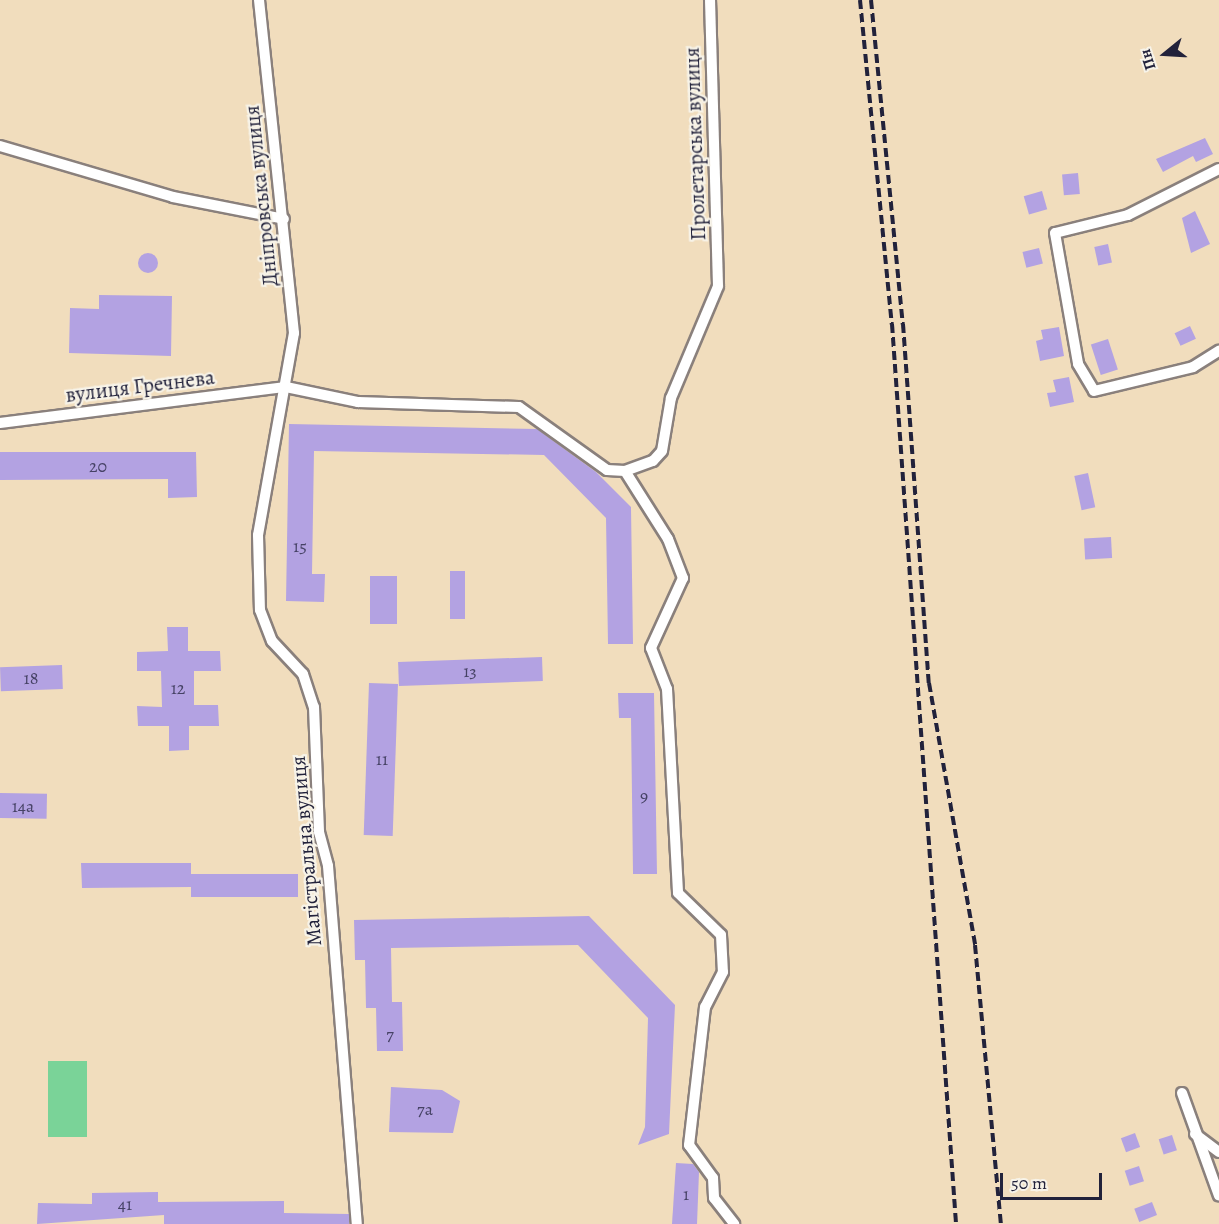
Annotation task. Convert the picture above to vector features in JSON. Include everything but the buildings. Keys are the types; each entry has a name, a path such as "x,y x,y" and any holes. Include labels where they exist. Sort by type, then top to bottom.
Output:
{"street":[{"name":"Дніпровська вулиця","path":"259,0 284,219 294,333 286,387"},
{"name":"Пролетарська вулиця","path":"625,471 653,461 662,451 671,398 718,286 710,0"},
{"path":"0,146 173,197 284,219"},
{"path":"1219,169 1128,215 1055,233 1078,364 1094,391 1193,367 1219,351"},
{"path":"286,387 358,402 519,407 600,466 625,471 668,539 683,578 651,648 667,689 678,893 720,935 723,972 705,1007 689,1145 713,1178 714,1198 734,1224"},
{"name":"вулиця Гречнева","path":"0,423 286,387"},
{"name":"Магістральна вулиця","path":"286,387 258,535 260,610 272,641 303,674 314,707 319,832 329,875 357,1224"},
{"path":"1182,1093 1194,1133 1219,1197"},
{"path":"1194,1133 1219,1152"}],"green space":[{"path":"48,1061 87,1061 87,1137 48,1137"}],"railway":[{"path":"860,0 892,324 956,1224"},
{"path":"871,0 903,324 929,683 975,945 1001,1224"}]}
